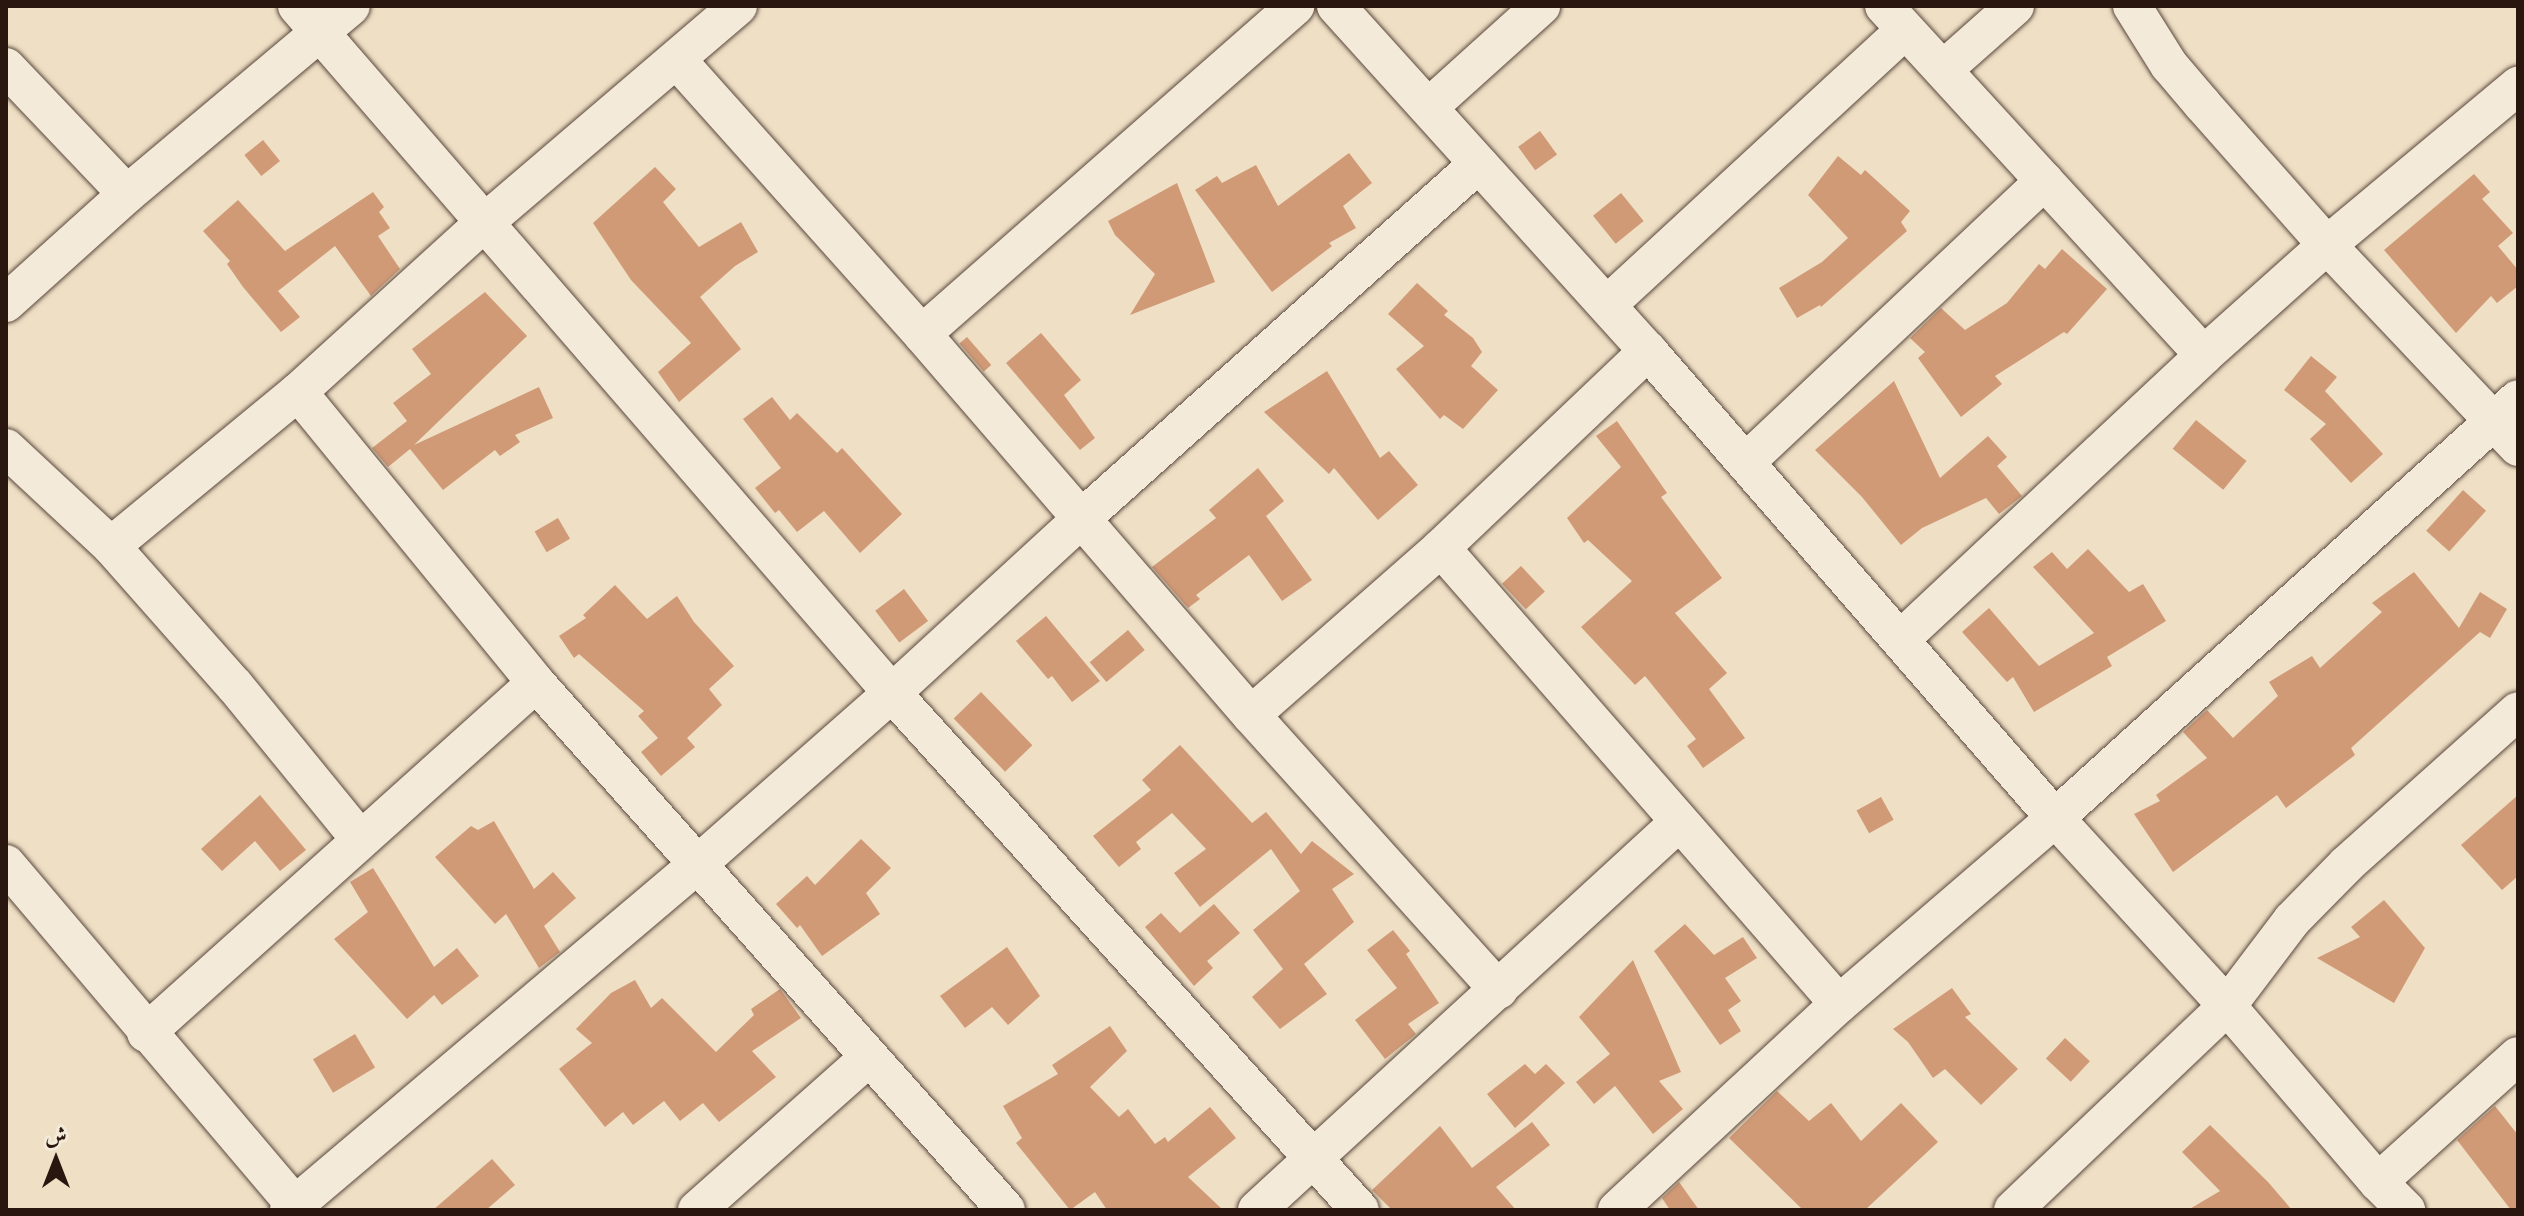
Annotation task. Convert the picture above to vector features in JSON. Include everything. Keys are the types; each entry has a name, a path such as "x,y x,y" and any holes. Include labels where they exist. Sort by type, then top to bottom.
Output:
{"street":[{"path":"6,303 127,194 309,19 351,6"},
{"path":"111,546 298,392 484,223 738,6"},
{"path":"922,334 1295,6"},
{"path":"1336,6 1648,351 2055,818 2227,1006 2378,1182 2406,1210"},
{"path":"1429,107 1541,6"},
{"path":"1944,69 2015,6"},
{"path":"1637,1204 1839,1004 2510,422 2327,245 2169,65 2132,6"},
{"path":"1607,305 1895,18 2204,355"},
{"path":"309,19 892,693 1360,1210"},
{"path":"677,60 922,334 1251,715 1499,990"},
{"path":"6,67 127,194"},
{"path":"1901,639 2204,355 2327,245 2518,86"},
{"path":"6,864 294,1208 698,864 892,693 1081,519 1478,164"},
{"path":"1746,462 2044,181"},
{"path":"1251,715 1441,548 1648,351"},
{"path":"298,392 536,683 1006,1210"},
{"path":"6,448 111,546 235,686 359,838"},
{"path":"1441,548 1839,1004"},
{"path":"146,1033 359,838 536,683"},
{"path":"2013,1210 2227,1006 2292,920 2325,887 2518,711"},
{"path":"1257,1210 1678,823"},
{"path":"2378,1182 2518,1056"},
{"path":"697,1210 868,1058"}],"building":[{"path":"1540,131 1557,154 1535,170 1518,147"},
{"path":"263,140 280,161 261,176 244,155"},
{"path":"1349,153 1372,183 1343,206 1356,228 1329,243 1332,246 1272,292 1195,190 1217,176 1222,183 1256,165 1278,206"},
{"path":"1838,156 1861,175 1865,170 1910,211 1901,222 1907,231 1821,307 1797,318 1779,288 1822,262 1848,238 1808,195"},
{"path":"655,167 676,189 663,202 699,247 741,222 758,252 735,266 700,297 741,349 679,402 658,372 691,343 631,280 593,223"},
{"path":"2474,174 2490,192 2482,199 2513,233 2498,246 2518,270 2518,286 2497,303 2491,296 2456,333 2384,250"},
{"path":"1177,183 1215,282 1130,315 1155,274 1115,235 1108,221"},
{"path":"373,192 384,207 379,212 390,228 378,236 400,269 371,296 335,246 278,291 300,317 281,332 243,287 227,264 230,261 203,231 238,200 285,251"},
{"path":"1621,193 1644,221 1616,244 1593,216"},
{"path":"2062,249 2107,289 2067,334 2064,332 1995,376 2002,384 1961,417 1918,358 1925,352 1910,338 1941,308 1965,330 2007,303 2039,264 2045,269"},
{"path":"1417,283 1448,311 1444,315 1473,338 1482,352 1471,366 1498,390 1463,429 1444,415 1440,419 1396,369 1424,346 1388,314"},
{"path":"485,292 527,336 414,445 539,387 553,418 515,435 520,442 500,456 495,450 443,490 410,449 388,467 372,448 407,421 393,403 431,374 412,349"},
{"path":"1041,333 1081,380 1064,395 1095,438 1080,450 1006,363"},
{"path":"967,337 991,365 984,371 959,344"},
{"path":"2311,356 2337,377 2325,391 2383,454 2351,483 2310,439 2326,424 2284,390"},
{"path":"1327,371 1380,458 1389,451 1418,485 1378,520 1334,468 1329,474 1264,412"},
{"path":"1894,381 1940,478 1988,436 2007,457 1997,466 2022,496 1999,514 1986,498 1922,528 1901,545 1862,497 1815,450"},
{"path":"772,397 790,420 797,413 837,453 842,448 902,514 860,553 824,511 797,532 779,510 775,513 755,488 781,468 743,419"},
{"path":"2196,420 2247,461 2223,490 2173,449"},
{"path":"1617,421 1667,493 1661,497 1722,578 1675,613 1727,673 1709,689 1745,738 1703,768 1687,746 1696,739 1645,676 1635,685 1581,627 1632,581 1588,540 1584,543 1567,518 1621,467 1596,436"},
{"path":"1258,468 1284,501 1266,516 1312,580 1282,601 1249,555 1196,595 1200,599 1188,608 1152,567 1216,518 1209,510"},
{"path":"2463,490 2486,511 2449,552 2426,531"},
{"path":"558,518 570,539 547,552 535,532"},
{"path":"2088,549 2129,592 2143,584 2166,621 2107,657 2112,666 2034,712 2013,677 2007,682 1962,632 1989,608 2039,666 2094,633 2033,567 2052,552 2067,569"},
{"path":"1521,566 1545,592 1526,609 1502,584"},
{"path":"2414,572 2459,628 2480,592 2507,609 2490,638 2480,632 2351,748 2355,755 2286,808 2277,795 2173,872 2134,814 2160,801 2156,795 2207,758 2183,732 2207,710 2233,738 2278,696 2269,682 2312,656 2320,668 2382,612 2372,603"},
{"path":"615,585 647,619 677,596 694,622 734,666 709,689 722,705 687,738 695,747 661,776 641,752 658,738 638,716 644,711 579,654 574,658 559,636 586,618 583,615"},
{"path":"904,589 928,621 899,643 875,611"},
{"path":"1046,616 1100,681 1072,702 1052,676 1048,679 1016,641"},
{"path":"1128,630 1145,650 1106,682 1090,662"},
{"path":"981,692 1032,745 1005,772 954,718"},
{"path":"1180,745 1252,823 1266,812 1301,854 1312,841 1354,874 1332,889 1354,922 1304,964 1327,994 1280,1029 1252,997 1283,969 1253,930 1300,891 1271,849 1200,907 1174,873 1206,849 1172,813 1136,842 1141,849 1119,867 1093,836 1151,790 1142,780"},
{"path":"260,795 306,850 280,871 255,841 222,871 201,849"},
{"path":"2518,795 2518,876 2502,890 2461,845"},
{"path":"1881,797 1894,820 1869,833 1857,811"},
{"path":"494,821 534,889 553,872 576,898 544,926 560,952 539,968 506,914 495,924 435,857 471,826 478,830"},
{"path":"861,839 891,868 866,893 880,914 822,956 800,925 797,928 776,904 807,876 815,885"},
{"path":"373,868 434,967 457,948 479,976 442,1005 434,995 407,1019 334,939 368,912 350,882"},
{"path":"2384,900 2425,948 2394,1003 2317,958 2360,937 2351,927"},
{"path":"1214,904 1240,933 1207,961 1213,968 1194,986 1145,927 1161,913 1180,933"},
{"path":"1685,924 1714,955 1743,937 1757,958 1725,978 1741,1001 1728,1010 1741,1031 1720,1045 1654,951"},
{"path":"1393,930 1410,951 1406,954 1439,1003 1408,1024 1416,1034 1385,1059 1355,1020 1397,988 1367,950"},
{"path":"1007,947 1040,996 1008,1025 992,1007 965,1028 940,996"},
{"path":"1633,960 1681,1072 1659,1081 1683,1109 1653,1134 1615,1086 1594,1104 1576,1082 1610,1054 1579,1017"},
{"path":"635,980 651,1008 662,998 716,1052 754,1015 751,1009 780,989 801,1018 752,1051 776,1077 719,1122 703,1103 680,1121 664,1101 633,1125 623,1112 605,1127 559,1069 592,1043 576,1029 611,993"},
{"path":"1952,988 1971,1014 1965,1017 2018,1069 1981,1105 1945,1069 1933,1078 1908,1042 1893,1029"},
{"path":"1110,1026 1127,1051 1090,1087 1119,1117 1128,1109 1155,1144 1165,1137 1168,1142 1210,1107 1236,1138 1188,1177 1223,1210 1107,1210 1095,1192 1070,1210 1016,1143 1022,1138 1003,1106 1058,1074 1052,1065"},
{"path":"355,1034 375,1067 333,1093 313,1059"},
{"path":"2065,1038 2090,1061 2071,1082 2046,1058"},
{"path":"1525,1064 1535,1074 1546,1064 1565,1083 1515,1128 1487,1094"},
{"path":"1777,1091 1809,1121 1831,1103 1861,1141 1901,1103 1938,1142 1865,1210 1803,1210 1729,1138"},
{"path":"2495,1106 2518,1135 2518,1210 2511,1210 2457,1140"},
{"path":"1532,1122 1550,1145 1496,1187 1516,1210 1392,1210 1372,1190 1440,1126 1472,1168"},
{"path":"2210,1125 2292,1210 2188,1210 2220,1191 2182,1152"},
{"path":"492,1159 515,1185 486,1210 433,1210"},
{"path":"1679,1182 1699,1210 1670,1210 1662,1198"}]}
